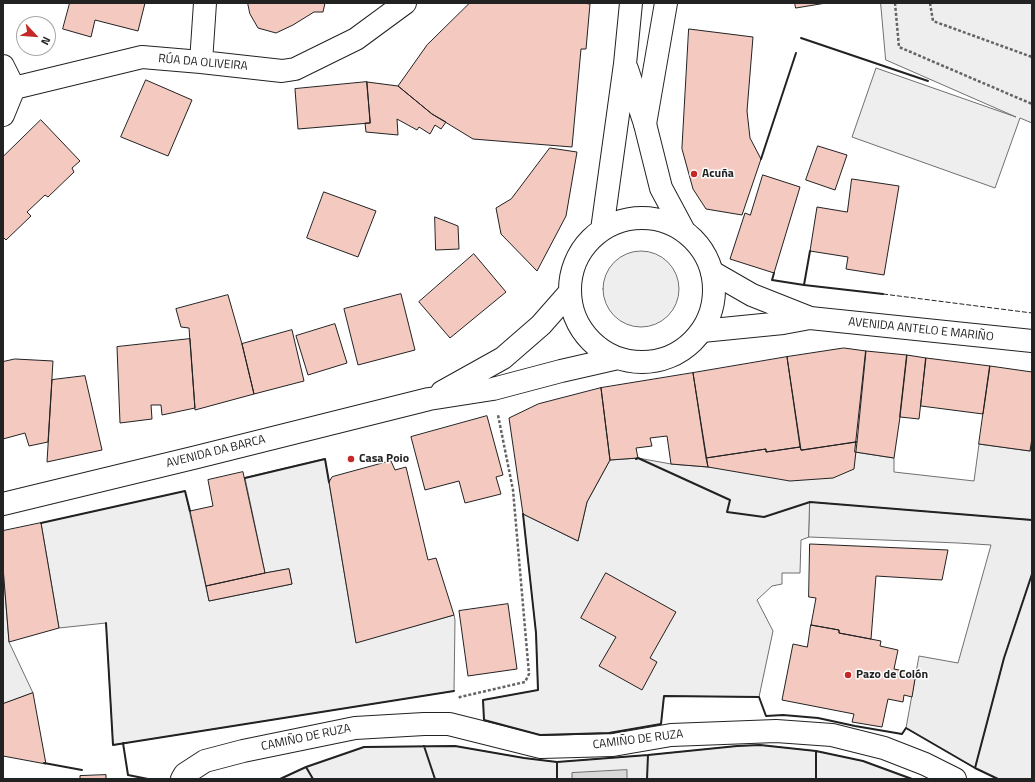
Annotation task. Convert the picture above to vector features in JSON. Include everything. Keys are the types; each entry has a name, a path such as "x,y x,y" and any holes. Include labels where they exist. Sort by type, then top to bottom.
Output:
{"street":[{"path":"201,62 205,3"},
{"name":"RÚA DA OLIVEIRA","path":"14,88 142,57 282,71 295,69 356,39 405,3"},
{"path":"602,230 625,64 631,3"},
{"path":"645,124 666,3"},
{"path":"625,64 645,124 661,188 684,231"},
{"path":"3,66 14,88 3,115"},
{"path":"634,218 646,218 669,223 684,231 697,243 706,256 712,272 714,287 713,302 709,317 702,331 689,345 673,355 655,361 637,362 618,358 603,351 589,339 579,325 573,309 570,292 572,274 578,257 589,242 602,230 618,222 634,218"},
{"name":"AVENIDA ANTELO E MARIÑO","path":"712,272 752,295 810,318 1032,342"},
{"path":"429,399 502,358 541,325 570,292"},
{"name":"AVENIDA ANTELO E MARIÑO","path":"702,331 783,323 810,318"},
{"path":"429,399 493,389 618,358"},
{"name":"AVENIDA DA BARCA","path":"3,504 429,399"},
{"name":"CAMIÑO DE RUZA","path":"182,779 185,774 205,761 243,751 355,728 424,724 449,724 541,747 613,745 671,735 776,731 832,736 884,748 925,764 955,779"}],"path":[{"path":"895,3 899,47 1032,104"},
{"path":"930,3 933,22 1032,57"},
{"path":"449,724 460,697 525,682 529,674 512,490 493,389"}],"shaded area":[{"path":"881,3 1032,3 1032,123 1020,118 995,188 852,137 876,68 1016,117 886,60"},
{"path":"634,251 648,251 662,257 673,268 679,282 679,296 676,304 668,316 662,321 648,327 634,327 620,321 609,310 603,296 603,282 609,268 620,257"},
{"path":"1032,438 1032,520 810,503 809,537 801,540 800,573 782,573 782,584 772,586 757,600 773,631 759,697 664,696 661,724 609,733 540,735 484,720 483,700 538,690 536,633 523,514 578,541 587,502 610,460 638,458 671,464 708,467 855,452 894,458 894,472 974,481 979,444 1030,451"},
{"path":"325,459 356,642 454,615 454,691 113,745 106,623 59,628 41,523 185,491 209,601 292,584 289,569 265,573 245,478"},
{"path":"810,502 1032,520 1032,574 1004,658 975,768 906,728 919,656 958,663 991,545 809,537"},
{"path":"3,567 9,642 33,693 3,704"},
{"path":"1032,574 1032,779 998,779 975,768 1004,658"},
{"path":"760,745 816,751 863,761 912,779 280,779 306,767 364,747 455,746 557,762"},
{"path":"627,770 627,779 572,779 572,773"}],"building":[{"path":"70,3 145,3 138,31 95,20 91,37 63,29"},
{"path":"248,3 325,3 323,12 314,12 293,25 276,33 258,28 250,14"},
{"path":"470,3 590,4 586,49 581,49 572,147 473,139 432,114 398,86 427,45"},
{"path":"795,3 826,3 796,8"},
{"path":"689,29 753,37 747,111 750,138 761,159 742,215 706,209 693,189 682,149"},
{"path":"146,80 192,100 168,156 121,137"},
{"path":"367,82 370,123 298,129 295,89"},
{"path":"367,82 398,86 432,114 446,122 441,129 435,125 430,134 419,127 417,130 397,119 398,135 366,132 365,123 370,123"},
{"path":"41,120 80,161 72,168 74,172 48,197 45,195 27,212 31,216 6,240 3,237 3,157"},
{"path":"818,146 847,155 835,190 806,180"},
{"path":"550,148 577,152 566,216 537,271 501,234 496,208 511,199"},
{"path":"763,175 800,187 774,273 730,259 745,213 750,215"},
{"path":"852,179 899,186 884,275 846,269 848,257 810,251 817,207 847,212"},
{"path":"324,192 376,211 358,257 307,238"},
{"path":"435,217 458,226 459,249 436,250"},
{"path":"474,254 506,292 450,338 419,302"},
{"path":"401,294 415,350 358,365 344,309"},
{"path":"228,295 254,394 195,410 189,328 181,327 176,309"},
{"path":"335,324 347,363 308,375 296,336"},
{"path":"292,330 304,381 254,394 242,344"},
{"path":"190,339 195,408 162,415 161,405 151,405 152,419 120,423 117,347"},
{"path":"844,348 866,351 857,442 801,450 787,357"},
{"path":"866,351 907,355 894,458 855,452"},
{"path":"907,355 926,358 919,419 900,417"},
{"path":"787,357 800,447 766,452 766,449 706,458 693,373"},
{"path":"926,358 990,366 983,414 921,406"},
{"path":"15,359 53,361 48,442 29,446 25,433 3,439 3,362"},
{"path":"990,366 1032,372 1032,438 1030,451 979,444"},
{"path":"693,373 708,467 671,464 667,436 650,438 652,446 636,448 638,458 610,460 601,388"},
{"path":"85,376 102,450 47,462 52,380"},
{"path":"601,388 610,460 587,502 578,541 523,514 509,418 538,404"},
{"path":"487,416 503,475 496,477 501,494 465,503 459,481 425,490 411,437"},
{"path":"857,442 854,469 833,478 790,481 708,467 706,458 766,449 766,452 800,447 801,450"},
{"path":"391,461 395,470 406,467 428,560 436,558 454,615 356,643 329,482 332,477"},
{"path":"243,472 265,573 206,586 190,511 213,506 208,480"},
{"path":"41,523 59,628 9,642 3,567 3,531"},
{"path":"810,544 948,550 942,580 876,576 871,639 839,633 839,630 811,625 816,598 809,597"},
{"path":"289,569 292,584 209,601 206,586"},
{"path":"606,573 676,612 650,658 657,662 642,690 599,666 616,637 581,618"},
{"path":"508,604 517,669 468,676 459,611"},
{"name":"Pazo de Colón","path":"811,625 839,630 839,633 881,641 880,646 898,650 894,669 909,672 908,678 915,679 912,697 904,695 903,702 888,699 882,727 852,722 854,714 782,700 793,644 807,647"},
{"path":"33,693 46,764 3,756 3,704"},
{"path":"106,775 106,779 80,779 80,776"}],"fence":[{"path":"883,294 1032,313"}],"wall":[{"path":"801,38 928,81"},
{"path":"761,159 796,53"},
{"path":"804,285 810,251"},
{"path":"774,273 772,280 883,294"},
{"path":"636,459 638,458 730,500 727,512 764,517 810,502 1032,520"},
{"path":"245,478 325,459 329,482"},
{"path":"41,523 185,491 190,511"},
{"path":"523,514 536,633 538,690 483,700 484,720 540,735 609,733 661,724 664,696 759,697 766,716 783,715 818,718 902,734 906,728 975,768"},
{"path":"998,779 975,768 1004,658 1032,574"},
{"path":"106,623 113,745 454,691"},
{"path":"123,743 128,775 148,779"},
{"path":"280,779 306,767 364,747 455,746 557,762 760,745 816,751 863,761 912,779"},
{"path":"424,746 435,779"},
{"path":"816,751 816,779"},
{"path":"647,779 648,755"},
{"path":"557,762 557,779"},
{"path":"44,763 82,770"},
{"path":"306,767 313,779"}],"place":[{"name":"Acuña","path":"694,174"},
{"name":"Casa Poio","path":"351,459"},
{"name":"Pazo de Colón","path":"848,675"}]}
